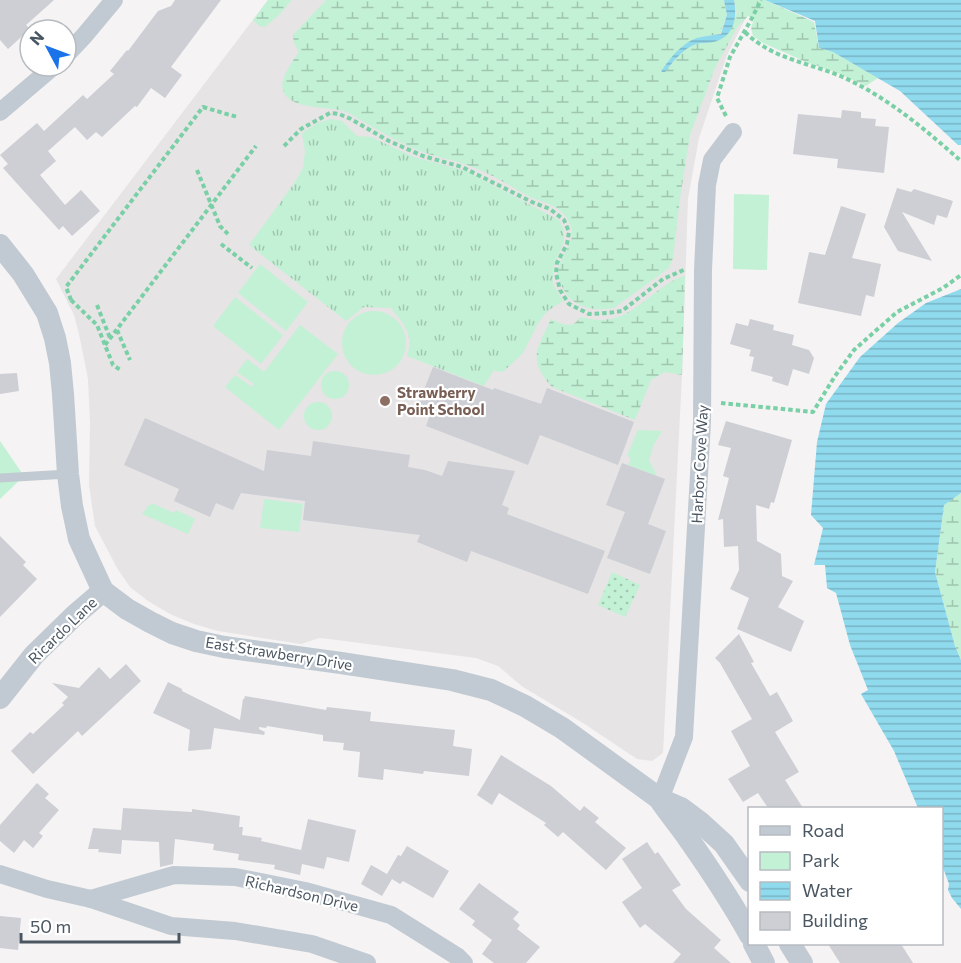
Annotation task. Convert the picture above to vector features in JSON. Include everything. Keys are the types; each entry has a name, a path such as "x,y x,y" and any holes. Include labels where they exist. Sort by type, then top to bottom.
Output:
{"street":[{"path":"78,42 114,0"},
{"path":"0,112 40,78"},
{"name":"Harbor Cove Way","path":"660,799 684,737 702,401 703,270 707,185 712,160 733,132"},
{"name":"East Strawberry Drive","path":"0,244 23,274 47,313 55,338 60,363 72,506 79,539 103,591 127,609 150,622 196,641 452,680 491,690 525,706 562,728 660,799 681,808 724,844 748,878"},
{"name":"Ricardo Lane","path":"0,698 34,655 103,591"},
{"name":"East Strawberry Drive","path":"660,799 715,878 748,932"},
{"name":"Richardson Drive","path":"0,874 47,889 91,899 171,926 235,931 312,944 367,963"},
{"name":"Richardson Drive","path":"91,899 174,875 235,877 305,891 391,915 464,963"},
{"path":"755,945 764,963"},
{"path":"791,945 802,963"}],"lane":[{"path":"0,478 68,474"}],"path":[{"path":"733,132 717,98 730,57 761,0"},
{"path":"745,32 756,43 783,57 851,81 885,99 961,161"},
{"path":"122,371 113,364 96,326 71,300 66,287 203,107 237,117"},
{"path":"284,146 301,129 330,113 339,114 389,141 423,156 462,167 550,209 564,220 569,232 567,244 557,263 556,273 560,290 569,304 589,314 622,311 663,279 684,269 703,270"},
{"path":"105,345 256,146"},
{"path":"197,170 220,226 228,234"},
{"path":"221,244 252,268"},
{"path":"702,401 813,412 854,350 897,312 943,288 961,275"},
{"path":"47,313 71,300"},
{"path":"97,305 110,338"},
{"path":"117,330 130,360"}],"shaded area":[{"name":"Strawberry Point School","path":"268,0 755,0 727,55 699,138 688,198 682,375 663,753 652,761 637,759 523,687 498,666 476,658 319,638 301,644 218,631 170,614 130,587 117,568 95,526 89,485 88,379 74,315 56,279"}],"green space":[{"path":"268,0 292,0 265,27 259,26 253,20"},
{"path":"326,0 724,0 727,15 720,34 682,47 665,72 689,47 719,40 737,13 734,0 765,0 814,22 819,48 833,52 878,78 866,86 763,43 753,36 751,28 754,19 748,16 738,26 715,68 690,135 673,258 669,268 614,308 590,308 570,298 558,275 561,261 572,236 568,220 559,210 484,172 408,146 346,112 303,105 284,93 282,88 284,77 299,52 293,35"},
{"path":"331,119 342,121 357,136 371,137 414,157 466,171 559,220 564,230 564,241 553,268 553,284 563,301 544,315 523,353 504,371 494,370 484,386 407,356 408,335 404,325 391,308 364,307 346,321 249,245 303,168 305,151 302,133 318,123"},
{"path":"734,194 769,195 767,270 733,269"},
{"path":"260,264 308,302 286,331 238,293"},
{"path":"685,276 682,375 665,372 651,380 635,420 552,387 544,377 539,369 537,354 551,319 571,325 580,317 613,319 630,312 670,282"},
{"path":"235,297 283,335 261,364 213,326"},
{"path":"374,311 392,317 400,325 406,343 400,361 392,369 374,375 356,369 348,361 342,343 348,325 356,317"},
{"path":"300,325 338,354 279,430 225,387 235,375 252,387 254,384 237,372 247,359 264,372"},
{"path":"335,371 345,375 349,385 345,395 335,399 325,395 321,385 325,375"},
{"path":"318,402 328,406 332,416 328,426 318,430 308,426 304,416 308,406"},
{"path":"638,430 662,431 654,444 649,460 657,476 628,465 631,458 627,456"},
{"path":"0,441 24,476 0,499"},
{"path":"961,493 961,660 935,572 944,504"},
{"path":"264,499 303,504 299,532 260,528"},
{"path":"154,504 174,513 176,510 195,519 188,534 142,514 149,505"},
{"path":"612,572 640,585 625,617 598,605"}],"water":[{"path":"724,0 734,0 735,6 734,23 729,33 716,41 691,46 678,56 665,72 662,72 673,55 686,43 697,38 721,34 727,15"},
{"path":"765,0 961,0 961,145 958,145 900,91 833,52 819,48 815,21"},
{"path":"961,289 961,493 944,505 935,572 961,660 961,909 948,890 949,884 943,868 943,807 918,807 894,751 861,694 868,690 850,645 836,593 827,588 825,565 814,565 823,528 811,515 817,442 826,404 860,357 898,323 926,303"}],"building":[{"path":"0,0 54,0 34,18 18,18 18,40 8,49 0,40"},
{"path":"175,0 221,0 171,67 182,75 165,98 151,88 137,107 135,106 102,137 96,132 87,140 75,127 48,151 56,161 40,175 65,205 81,190 100,211 72,236 63,226 59,230 3,168 8,164 0,155 37,123 44,131 83,95 87,99 114,74 110,71 158,11 171,6"},
{"path":"842,110 861,112 861,118 876,119 875,126 889,127 884,173 837,168 838,159 793,154 798,114 841,118"},
{"path":"897,188 911,192 914,189 953,201 947,218 937,215 934,225 902,212 932,261 898,251 884,227"},
{"path":"841,206 866,214 852,258 881,264 874,297 866,295 861,316 798,303 809,252 825,255"},
{"path":"750,319 774,325 773,330 794,335 792,345 809,350 814,358 809,374 793,369 788,386 772,381 773,377 751,371 754,357 749,356 751,350 730,344 736,323 748,326"},
{"path":"433,367 493,390 494,388 541,404 547,388 634,422 618,465 540,435 528,465 426,426 430,415 416,410"},
{"path":"17,373 19,391 0,394 0,374"},
{"path":"145,418 264,471 267,450 311,456 313,441 410,455 408,467 442,476 448,461 515,471 502,505 509,508 507,514 605,551 588,594 471,551 467,562 417,542 420,535 303,520 305,501 241,493 233,510 216,503 210,517 174,501 179,489 124,465"},
{"path":"726,421 792,440 774,503 771,502 769,509 756,505 757,541 781,554 782,576 793,581 778,607 804,621 791,652 737,629 749,598 730,589 739,570 738,546 724,547 723,519 718,520 729,478 723,476 731,448 718,445"},
{"path":"622,463 665,479 648,524 666,531 650,574 607,558 625,512 606,505"},
{"path":"0,536 26,562 23,565 37,579 0,617"},
{"path":"739,634 754,662 751,663 770,696 777,692 793,721 775,732 799,772 785,780 802,807 767,807 758,793 743,802 728,779 750,766 731,731 752,719 715,658"},
{"path":"126,664 141,681 82,736 78,731 33,774 11,751 30,732 33,734 64,705 62,703 68,697 52,683 79,688 99,667 110,679"},
{"path":"168,682 240,720 245,696 326,710 327,707 371,712 370,721 455,730 453,746 472,749 469,776 384,769 383,780 358,777 360,752 343,750 344,743 323,741 323,735 267,726 266,728 259,727 265,732 264,735 214,728 211,749 188,751 190,730 153,713"},
{"path":"501,755 551,786 580,811 584,806 599,818 595,822 626,848 606,870 563,832 558,837 544,825 546,823 499,793 492,805 477,795"},
{"path":"37,783 49,794 45,798 59,810 39,833 43,836 33,848 24,840 14,853 0,841 0,825"},
{"path":"123,808 192,812 192,809 240,816 239,827 243,827 242,835 262,838 261,841 301,850 308,819 356,830 349,862 327,857 324,869 302,864 300,875 274,869 275,865 238,860 239,854 213,850 214,844 175,839 173,864 160,867 159,842 122,840 121,854 88,849 93,828 121,830"},
{"path":"647,842 655,854 658,852 681,885 672,890 686,909 721,940 714,948 731,963 673,963 681,954 645,924 640,928 622,902 642,888 622,859"},
{"path":"407,846 449,871 433,898 403,881 400,884 392,879 382,896 361,884 371,865 387,874 398,855 401,856"},
{"path":"479,883 519,912 513,919 520,925 517,929 540,947 526,963 494,963 482,954 492,940 472,925 475,921 459,909"},
{"path":"0,916 21,918 18,950 0,948"},
{"path":"829,945 902,945 913,963 840,963"}],"place":[{"name":"Strawberry Point School","path":"385,401"}]}
